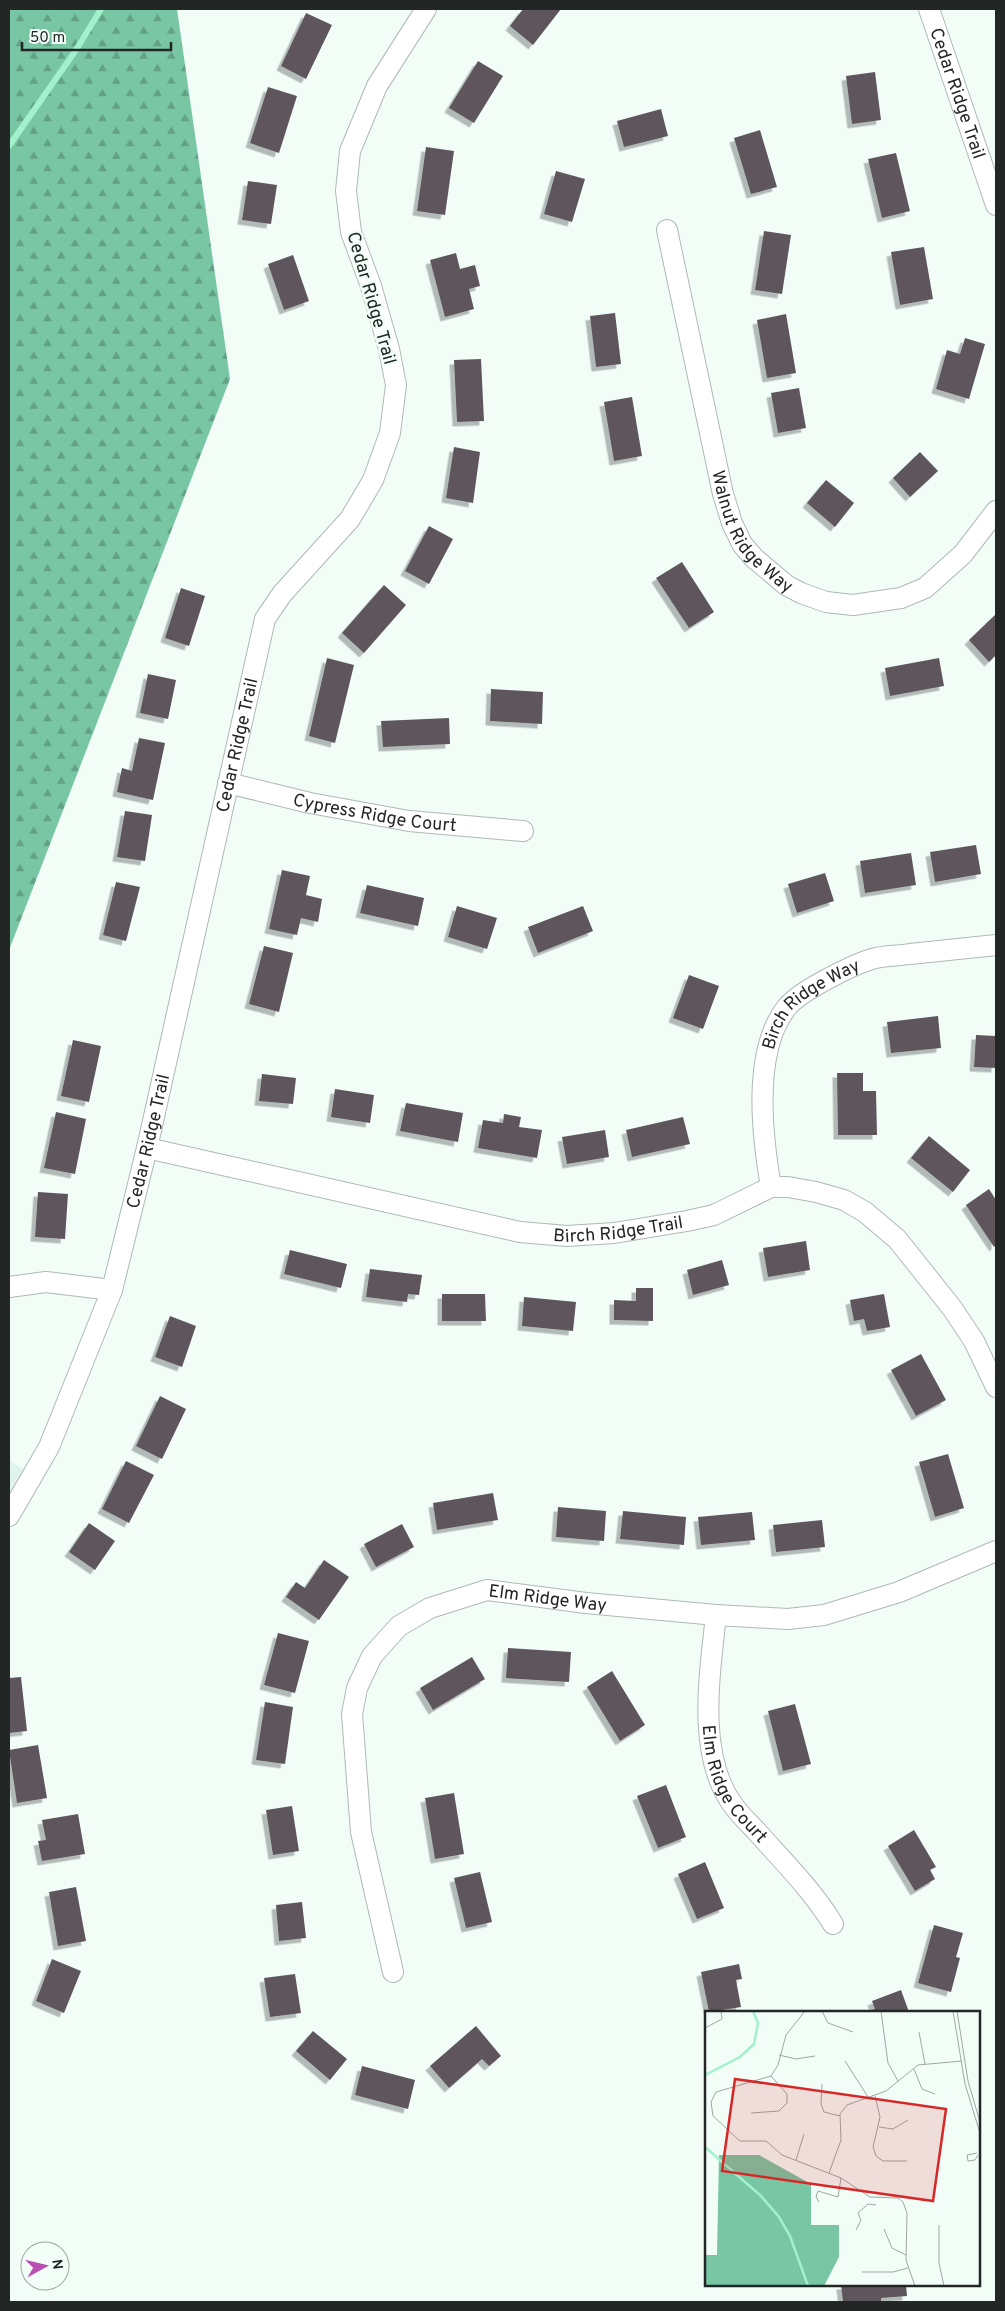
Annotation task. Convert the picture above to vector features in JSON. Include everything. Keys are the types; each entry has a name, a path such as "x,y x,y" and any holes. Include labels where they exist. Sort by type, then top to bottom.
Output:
{"street":[{"name":"Cedar Ridge Trail","path":"9,1516 49,1447 112,1290 148,1148 265,619 282,594 350,519 373,480 390,433 396,385 389,349 371,286 351,232 346,191 350,151 377,86 426,9"},
{"name":"Cedar Ridge Trail","path":"929,9 996,205"},
{"name":"Walnut Ridge Way","path":"667,230 723,494 732,523 742,544 754,558 786,585 826,602 853,605 901,598 925,588 963,554 996,511"},
{"name":"Cypress Ridge Court","path":"228,783 310,803 409,821 523,831"},
{"name":"Birch Ridge Way","path":"771,1187 766,1159 763,1103 767,1049 776,1024 788,1006 831,976 873,958 996,945"},
{"name":"Birch Ridge Trail","path":"148,1148 520,1232 567,1236 614,1233 714,1215 771,1187 788,1187 816,1192 844,1200 865,1212 897,1239 958,1316 974,1341 996,1387"},
{"path":"9,1287 46,1282 112,1290"},
{"name":"Elm Ridge Way","path":"392,1972 362,1832 352,1714 357,1688 372,1656 399,1626 430,1608 487,1590 586,1603 716,1615 788,1619 824,1615 899,1592 996,1551"},
{"name":"Elm Ridge Court","path":"716,1615 710,1663 709,1734 716,1771 732,1804 819,1900 833,1924"}],"shaded area":[{"path":"9,1460 28,1473 9,1521"}],"green space":[{"path":"9,9 177,9 230,379 9,950"}],"building":[{"path":"523,9 561,9 533,45 510,26"},
{"path":"306,13 332,25 306,79 281,66"},
{"path":"478,61 503,76 474,123 449,108"},
{"path":"875,72 881,120 852,124 846,76"},
{"path":"268,87 297,96 279,153 250,143"},
{"path":"661,109 668,136 624,147 617,121"},
{"path":"760,130 777,187 751,194 734,138"},
{"path":"426,147 454,151 445,215 417,211"},
{"path":"896,153 910,211 882,218 868,159"},
{"path":"556,171 585,179 572,222 544,214"},
{"path":"248,181 277,185 271,224 242,220"},
{"path":"764,231 791,235 782,294 755,290"},
{"path":"924,247 933,299 900,305 891,252"},
{"path":"456,253 460,269 475,265 480,286 469,289 474,309 445,317 430,260"},
{"path":"293,255 309,301 284,310 268,264"},
{"path":"615,313 621,364 596,367 590,316"},
{"path":"786,314 796,373 767,378 757,320"},
{"path":"965,338 985,344 969,399 936,389 947,350 960,354"},
{"path":"481,359 484,421 457,422 454,360"},
{"path":"799,388 806,428 778,433 771,393"},
{"path":"632,397 642,456 614,461 604,402"},
{"path":"454,447 480,452 473,503 446,498"},
{"path":"920,452 938,471 910,497 893,478"},
{"path":"826,480 854,503 835,527 807,503"},
{"path":"429,526 453,539 429,584 405,571"},
{"path":"682,562 714,612 689,628 656,578"},
{"path":"384,585 406,605 364,653 342,633"},
{"path":"181,588 205,596 189,646 165,638"},
{"path":"996,614 996,655 989,662 969,640"},
{"path":"327,658 354,665 335,743 309,736"},
{"path":"939,658 944,686 890,696 885,668"},
{"path":"148,674 176,680 168,719 140,713"},
{"path":"491,689 543,692 542,724 490,721"},
{"path":"449,718 450,744 383,747 381,721"},
{"path":"139,738 165,743 153,800 117,792 122,768 132,771"},
{"path":"125,811 152,815 145,861 117,857"},
{"path":"976,845 981,874 935,882 930,852"},
{"path":"911,853 916,885 865,893 860,861"},
{"path":"282,870 310,876 306,895 322,899 318,922 301,918 297,935 269,929"},
{"path":"825,873 834,901 797,913 788,884"},
{"path":"116,882 140,887 126,941 103,935"},
{"path":"367,885 424,898 418,926 360,913"},
{"path":"457,906 497,918 487,949 448,937"},
{"path":"583,906 593,931 538,953 528,927"},
{"path":"264,946 293,953 279,1012 249,1004"},
{"path":"689,975 719,986 703,1029 673,1018"},
{"path":"938,1016 941,1048 891,1053 887,1022"},
{"path":"976,1035 996,1036 996,1068 974,1067"},
{"path":"73,1040 101,1046 89,1102 61,1096"},
{"path":"837,1073 863,1073 863,1091 876,1091 877,1135 838,1135"},
{"path":"262,1074 296,1078 293,1104 259,1101"},
{"path":"335,1089 374,1095 370,1123 331,1117"},
{"path":"406,1103 463,1113 458,1142 400,1131"},
{"path":"56,1112 86,1119 75,1174 44,1168"},
{"path":"504,1114 521,1117 519,1127 542,1130 537,1158 478,1148 483,1120 503,1123"},
{"path":"683,1117 690,1144 632,1157 626,1130"},
{"path":"605,1130 609,1157 567,1164 562,1137"},
{"path":"929,1136 970,1170 953,1192 911,1158"},
{"path":"989,1189 996,1200 996,1245 994,1247 966,1205"},
{"path":"38,1192 68,1194 65,1239 35,1237"},
{"path":"806,1241 810,1270 768,1277 763,1248"},
{"path":"290,1250 347,1264 341,1288 284,1274"},
{"path":"722,1260 729,1285 693,1295 687,1270"},
{"path":"370,1269 422,1275 419,1295 408,1294 407,1302 366,1297"},
{"path":"636,1288 653,1288 653,1321 614,1320 614,1300 636,1301"},
{"path":"442,1294 485,1294 486,1321 442,1321"},
{"path":"884,1294 890,1327 867,1331 864,1319 854,1321 850,1300"},
{"path":"524,1297 576,1302 573,1331 522,1326"},
{"path":"170,1316 196,1326 182,1367 155,1357"},
{"path":"921,1354 946,1400 916,1416 891,1370"},
{"path":"160,1396 186,1409 162,1459 136,1446"},
{"path":"948,1454 964,1508 935,1517 919,1462"},
{"path":"126,1461 154,1475 129,1523 102,1509"},
{"path":"493,1493 498,1520 437,1530 433,1503"},
{"path":"558,1507 606,1511 604,1541 556,1537"},
{"path":"623,1511 686,1517 684,1545 620,1539"},
{"path":"752,1512 755,1540 701,1545 698,1517"},
{"path":"822,1520 825,1547 776,1552 773,1525"},
{"path":"89,1523 115,1541 95,1570 69,1552"},
{"path":"402,1524 414,1547 376,1567 364,1544"},
{"path":"324,1560 349,1577 319,1620 286,1597 296,1582 305,1588"},
{"path":"278,1633 309,1641 295,1693 264,1685"},
{"path":"508,1648 571,1652 569,1682 506,1678"},
{"path":"472,1657 485,1679 433,1710 420,1688"},
{"path":"612,1671 645,1725 620,1741 587,1687"},
{"path":"21,1677 27,1731 9,1733 9,1678"},
{"path":"265,1702 293,1707 285,1764 256,1760"},
{"path":"795,1704 811,1764 783,1771 768,1711"},
{"path":"38,1745 47,1798 17,1803 9,1750"},
{"path":"666,1785 686,1837 658,1848 637,1796"},
{"path":"454,1793 464,1854 435,1859 425,1798"},
{"path":"292,1806 299,1851 273,1855 266,1810"},
{"path":"78,1814 85,1854 42,1861 38,1841 46,1840 42,1820"},
{"path":"914,1830 936,1867 930,1870 935,1879 915,1891 888,1846"},
{"path":"705,1862 724,1908 697,1919 678,1874"},
{"path":"480,1872 492,1922 466,1928 454,1878"},
{"path":"76,1887 86,1941 58,1946 49,1892"},
{"path":"302,1902 306,1938 279,1941 276,1905"},
{"path":"934,1925 963,1933 956,1957 960,1958 951,1992 918,1983"},
{"path":"52,1959 81,1971 64,2013 36,2001"},
{"path":"739,1964 742,1979 736,1980 741,2007 709,2011 701,1972"},
{"path":"295,1974 301,2013 270,2017 264,1978"},
{"path":"901,1990 909,2011 869,2011 875,2009 872,2001"},
{"path":"476,2026 501,2056 489,2066 482,2059 449,2088 430,2066"},
{"path":"313,2031 347,2059 330,2080 296,2051"},
{"path":"362,2066 415,2080 408,2109 355,2095"},
{"path":"841,2286 906,2286 907,2296 881,2298 881,2302 843,2302"}],"waterway":[{"path":"9,146 76,50 101,9"}]}
